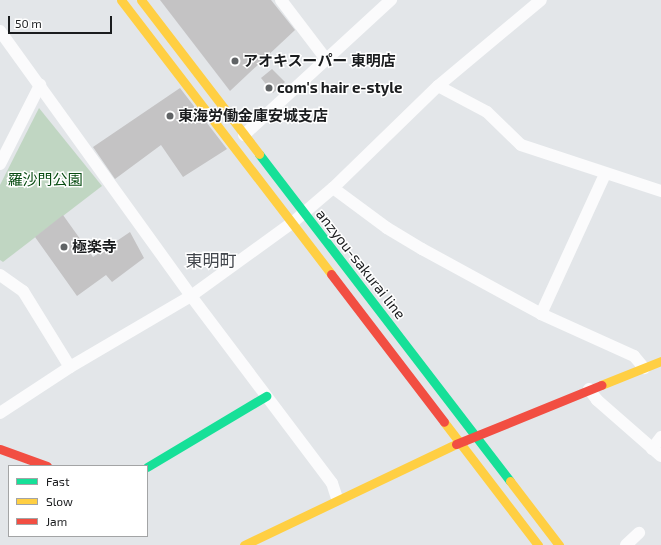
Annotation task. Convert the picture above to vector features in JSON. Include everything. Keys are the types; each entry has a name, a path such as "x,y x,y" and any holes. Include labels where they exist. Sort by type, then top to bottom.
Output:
{"main road":[{"name":"anzyou-sakurai line","path":"121,0 458,443 538,545"},
{"name":"anzyou-sakurai line","path":"141,0 559,545"},
{"path":"244,545 256,542 337,498 475,435 661,361"},
{"path":"148,466 266,396"},
{"path":"0,449 44,465"}],"street":[{"path":"281,0 326,59"},
{"path":"244,135 391,0"},
{"path":"0,413 70,367 191,296 304,214 333,188 438,86 541,0"},
{"path":"0,31 191,296 332,483 337,498"},
{"path":"0,164 40,85"},
{"path":"438,86 487,112 522,145 605,174 661,191"},
{"path":"541,314 605,174"},
{"path":"333,188 416,246 541,314 634,356 644,368"},
{"path":"0,275 24,291 70,367"},
{"path":"590,389 597,400 656,453 661,437"},
{"path":"626,545 639,533"}],"green space":[{"name":"羅沙門公園","path":"39,108 102,186 3,262 0,260 0,185"}],"building":[{"name":"アオキスーパー 東明店","path":"160,0 271,0 295,30 230,91"},
{"path":"272,69 285,82 273,93 261,78"},
{"name":"東海労働金庫安城支店","path":"180,88 227,149 183,177 161,145 115,179 93,147"},
{"name":"極楽寺","path":"63,215 93,257 130,232 144,258 112,282 106,275 77,296 35,237"}],"traffic: fast":[{"path":"259,154 510,481"},
{"path":"148,466 266,396"}],"traffic: slow":[{"path":"121,0 331,274"},
{"path":"141,0 259,154"},
{"path":"601,385 661,361"},
{"path":"444,422 538,545"},
{"path":"244,545 456,444"},
{"path":"510,481 559,545"}],"traffic: jam":[{"path":"331,274 444,422"},
{"path":"456,444 601,385"},
{"path":"0,449 44,465"}],"place":[{"name":"アオキスーパー 東明店","path":"235,61"},
{"name":"com's hair e-style","path":"269,88"},
{"name":"東海労働金庫安城支店","path":"170,116"},
{"name":"極楽寺","path":"64,247"}],"district":[{"name":"東明町","path":"211,261"}]}
